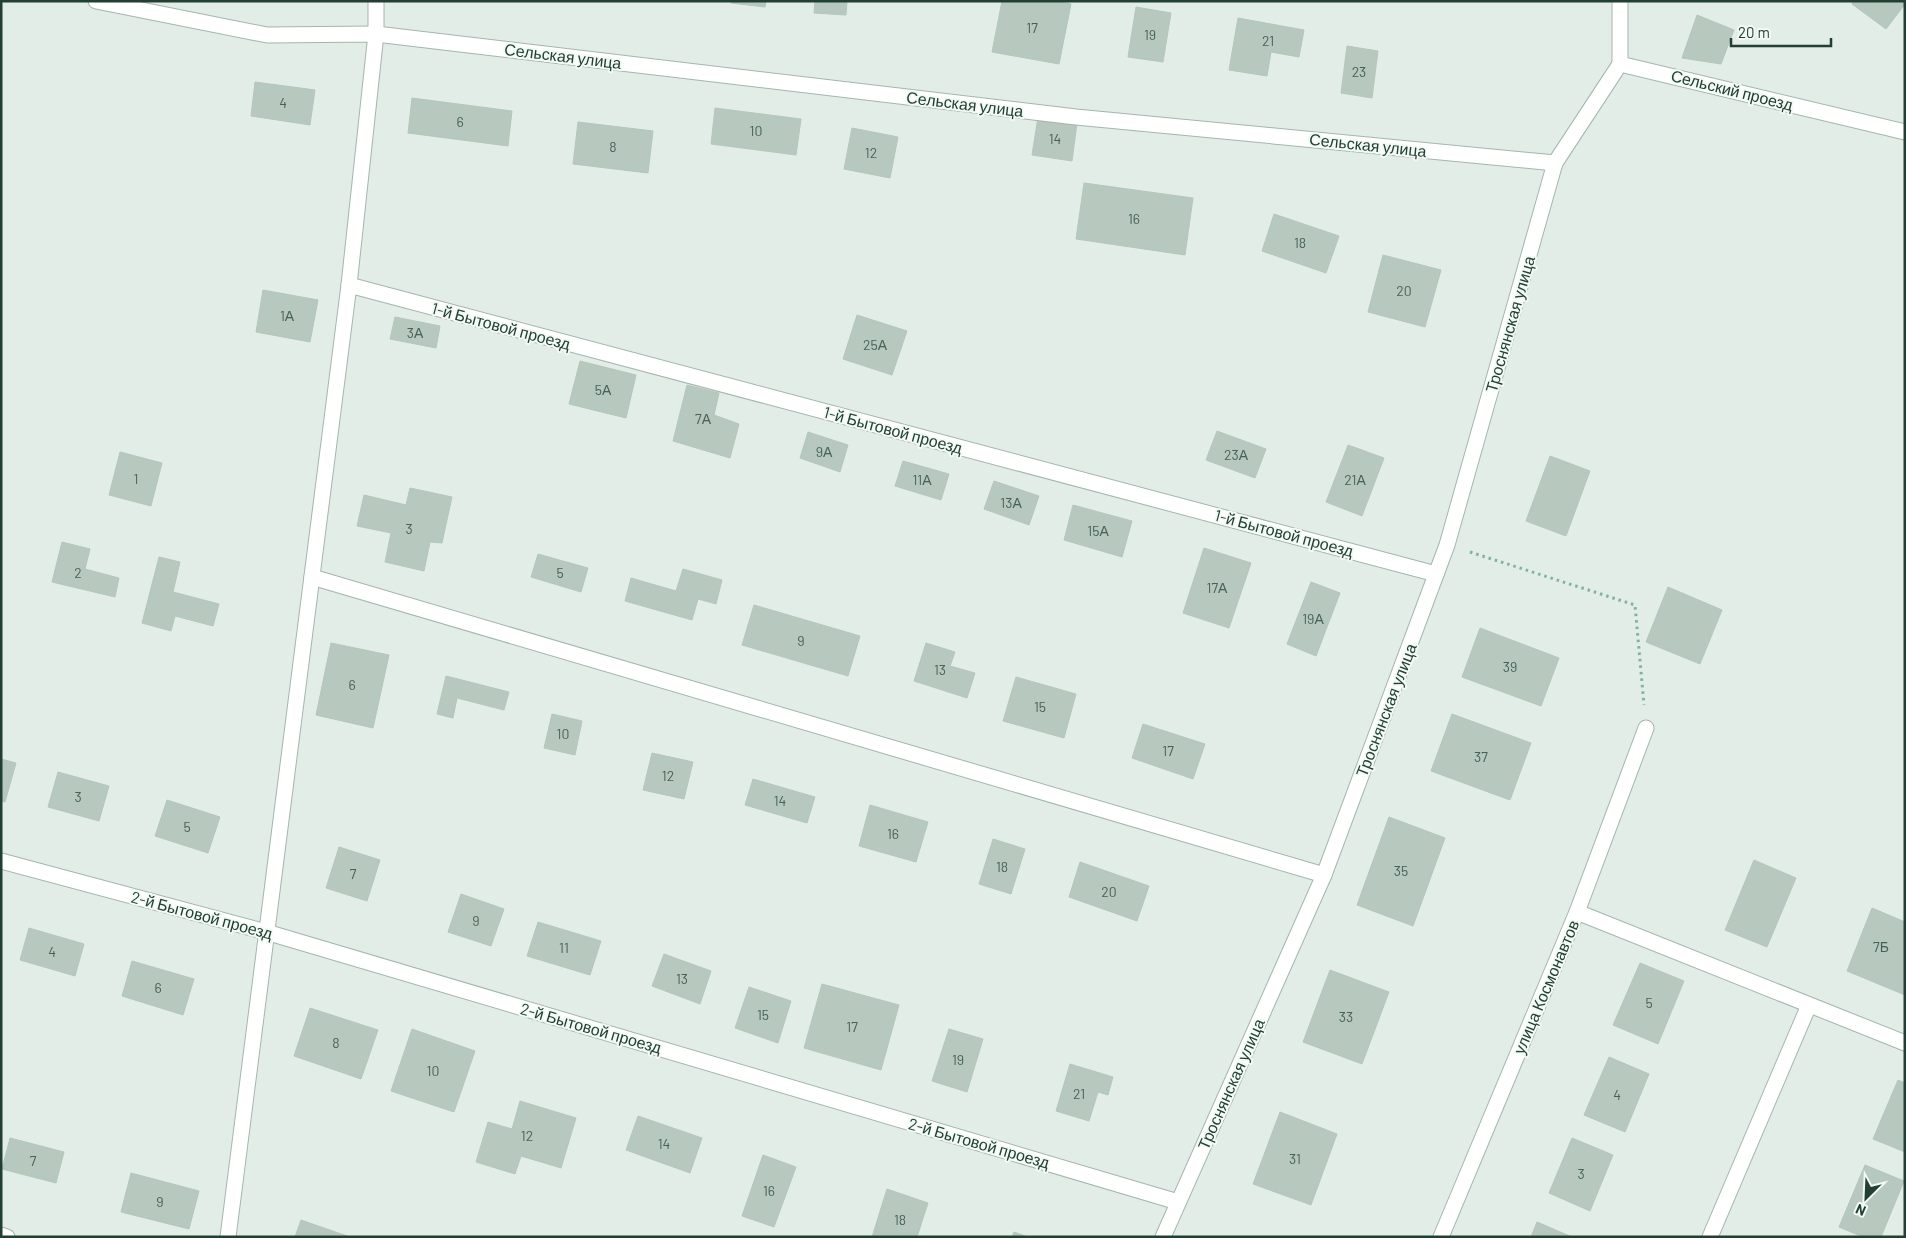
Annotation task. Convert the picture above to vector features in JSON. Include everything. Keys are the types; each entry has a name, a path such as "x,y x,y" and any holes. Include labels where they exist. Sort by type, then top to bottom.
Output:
{"street":[{"name":"Сельская улица","path":"96,1 267,35 376,34 1076,117 1555,163"},
{"path":"228,1237 349,286 376,34 376,1"},
{"path":"1620,1 1620,64"},
{"name":"Сельский проезд","path":"1620,64 1905,132"},
{"name":"Троснянская улица","path":"1163,1237 1324,875 1447,545 1555,163 1620,64"},
{"name":"1-й Бытовой проезд","path":"349,286 1436,574"},
{"path":"312,577 1324,875"},
{"path":"1577,912 1646,728"},
{"name":"2-й Бытовой проезд","path":"1,861 266,932 1178,1202"},
{"name":"улица Космонавтов","path":"1441,1237 1577,912 1905,1043"},
{"path":"1710,1237 1809,1005"},
{"path":"1,1235 7,1237"}],"path":[{"path":"1447,545 1635,605 1646,728"}],"building":[{"path":"731,1 766,1 765,7 731,3"},
{"path":"815,1 847,1 846,15 814,13"},
{"path":"1002,1 1056,1 1071,4 1059,64 992,52"},
{"path":"1853,1 1905,1 1905,4 1886,29 1852,4"},
{"path":"1136,7 1171,13 1163,62 1128,57"},
{"path":"1697,15 1734,30 1721,64 1682,58"},
{"path":"1238,18 1304,30 1299,57 1271,52 1267,76 1229,70"},
{"path":"1347,46 1378,51 1372,98 1341,93"},
{"path":"255,82 315,90 310,125 251,116"},
{"path":"412,98 512,111 508,146 408,133"},
{"path":"715,108 801,119 796,155 711,144"},
{"path":"1038,117 1077,123 1072,161 1032,155"},
{"path":"578,122 653,131 648,173 573,164"},
{"path":"852,128 898,137 890,178 844,169"},
{"path":"1084,183 1193,198 1185,255 1076,239"},
{"path":"1274,214 1339,236 1326,273 1262,251"},
{"path":"1383,255 1441,270 1425,327 1368,312"},
{"path":"263,290 318,300 310,342 256,332"},
{"path":"857,315 907,331 892,375 843,359"},
{"path":"395,317 440,326 436,348 390,339"},
{"path":"580,361 636,375 626,418 569,404"},
{"path":"687,385 719,393 714,415 739,424 730,458 673,441"},
{"path":"1217,431 1266,449 1255,478 1206,460"},
{"path":"808,432 848,445 840,472 800,458"},
{"path":"1348,445 1384,458 1362,516 1326,502"},
{"path":"120,452 162,463 151,506 109,495"},
{"path":"1550,456 1590,471 1566,536 1526,521"},
{"path":"903,461 949,474 941,500 895,486"},
{"path":"994,481 1039,496 1029,525 984,509"},
{"path":"410,488 452,497 442,543 430,542 424,571 385,562 391,533 357,526 364,495 406,505"},
{"path":"1073,505 1132,521 1122,557 1064,540"},
{"path":"62,542 90,549 85,569 119,578 115,597 52,582"},
{"path":"1204,548 1251,563 1229,628 1183,613"},
{"path":"538,554 588,568 581,592 531,577"},
{"path":"159,557 180,562 173,592 219,604 213,626 175,616 171,631 142,623"},
{"path":"683,569 722,580 716,604 698,599 692,620 625,601 631,578 676,591"},
{"path":"1311,582 1340,593 1316,656 1287,644"},
{"path":"1668,587 1722,610 1700,664 1646,642"},
{"path":"754,605 860,636 848,676 742,645"},
{"path":"1480,628 1559,658 1541,706 1462,677"},
{"path":"331,643 389,655 373,728 316,715"},
{"path":"926,643 955,652 950,666 975,673 967,698 914,681"},
{"path":"446,676 509,692 504,710 457,698 453,718 437,714"},
{"path":"1016,677 1076,694 1064,738 1003,721"},
{"path":"552,714 582,721 575,755 544,748"},
{"path":"1452,714 1531,743 1510,800 1431,771"},
{"path":"1143,724 1205,744 1193,779 1132,758"},
{"path":"652,753 693,762 684,799 643,790"},
{"path":"1,759 16,763 5,802 1,801"},
{"path":"58,772 109,786 99,821 48,807"},
{"path":"753,779 815,797 807,823 745,805"},
{"path":"167,800 220,817 208,853 155,836"},
{"path":"870,805 928,822 916,862 859,846"},
{"path":"1389,817 1445,838 1413,926 1357,905"},
{"path":"993,839 1025,849 1011,894 979,884"},
{"path":"339,847 380,860 367,901 326,888"},
{"path":"1754,860 1796,878 1767,947 1725,930"},
{"path":"1080,862 1149,886 1137,921 1069,897"},
{"path":"461,894 504,909 491,946 448,932"},
{"path":"1872,908 1905,922 1905,995 1847,971"},
{"path":"538,922 601,941 590,975 527,956"},
{"path":"29,928 84,944 75,976 20,960"},
{"path":"664,954 711,971 700,1004 652,986"},
{"path":"132,961 194,979 183,1015 122,996"},
{"path":"1640,963 1684,981 1658,1044 1613,1025"},
{"path":"1330,970 1389,992 1362,1064 1303,1042"},
{"path":"822,984 899,1005 881,1070 804,1048"},
{"path":"749,987 791,1001 778,1043 735,1028"},
{"path":"310,1008 378,1030 361,1079 294,1056"},
{"path":"412,1029 475,1051 454,1112 391,1091"},
{"path":"949,1029 983,1039 967,1092 932,1081"},
{"path":"1609,1057 1649,1074 1625,1132 1584,1115"},
{"path":"1070,1064 1113,1077 1108,1095 1098,1092 1089,1121 1056,1111"},
{"path":"1898,1080 1905,1083 1905,1152 1873,1139"},
{"path":"520,1101 576,1118 561,1168 521,1156 515,1174 476,1162 488,1122 512,1129"},
{"path":"1280,1112 1337,1134 1311,1205 1253,1184"},
{"path":"638,1116 702,1138 690,1173 626,1150"},
{"path":"10,1138 64,1152 56,1183 2,1169"},
{"path":"1572,1138 1613,1155 1590,1211 1549,1193"},
{"path":"763,1155 796,1167 774,1227 742,1216"},
{"path":"1865,1165 1904,1181 1881,1237 1863,1237 1839,1227"},
{"path":"131,1173 199,1191 189,1229 121,1212"},
{"path":"887,1189 928,1203 917,1237 872,1237"},
{"path":"301,1220 350,1237 295,1237"},
{"path":"1537,1222 1572,1237 1531,1237"},
{"path":"1014,1232 1028,1237 1012,1237"}]}
